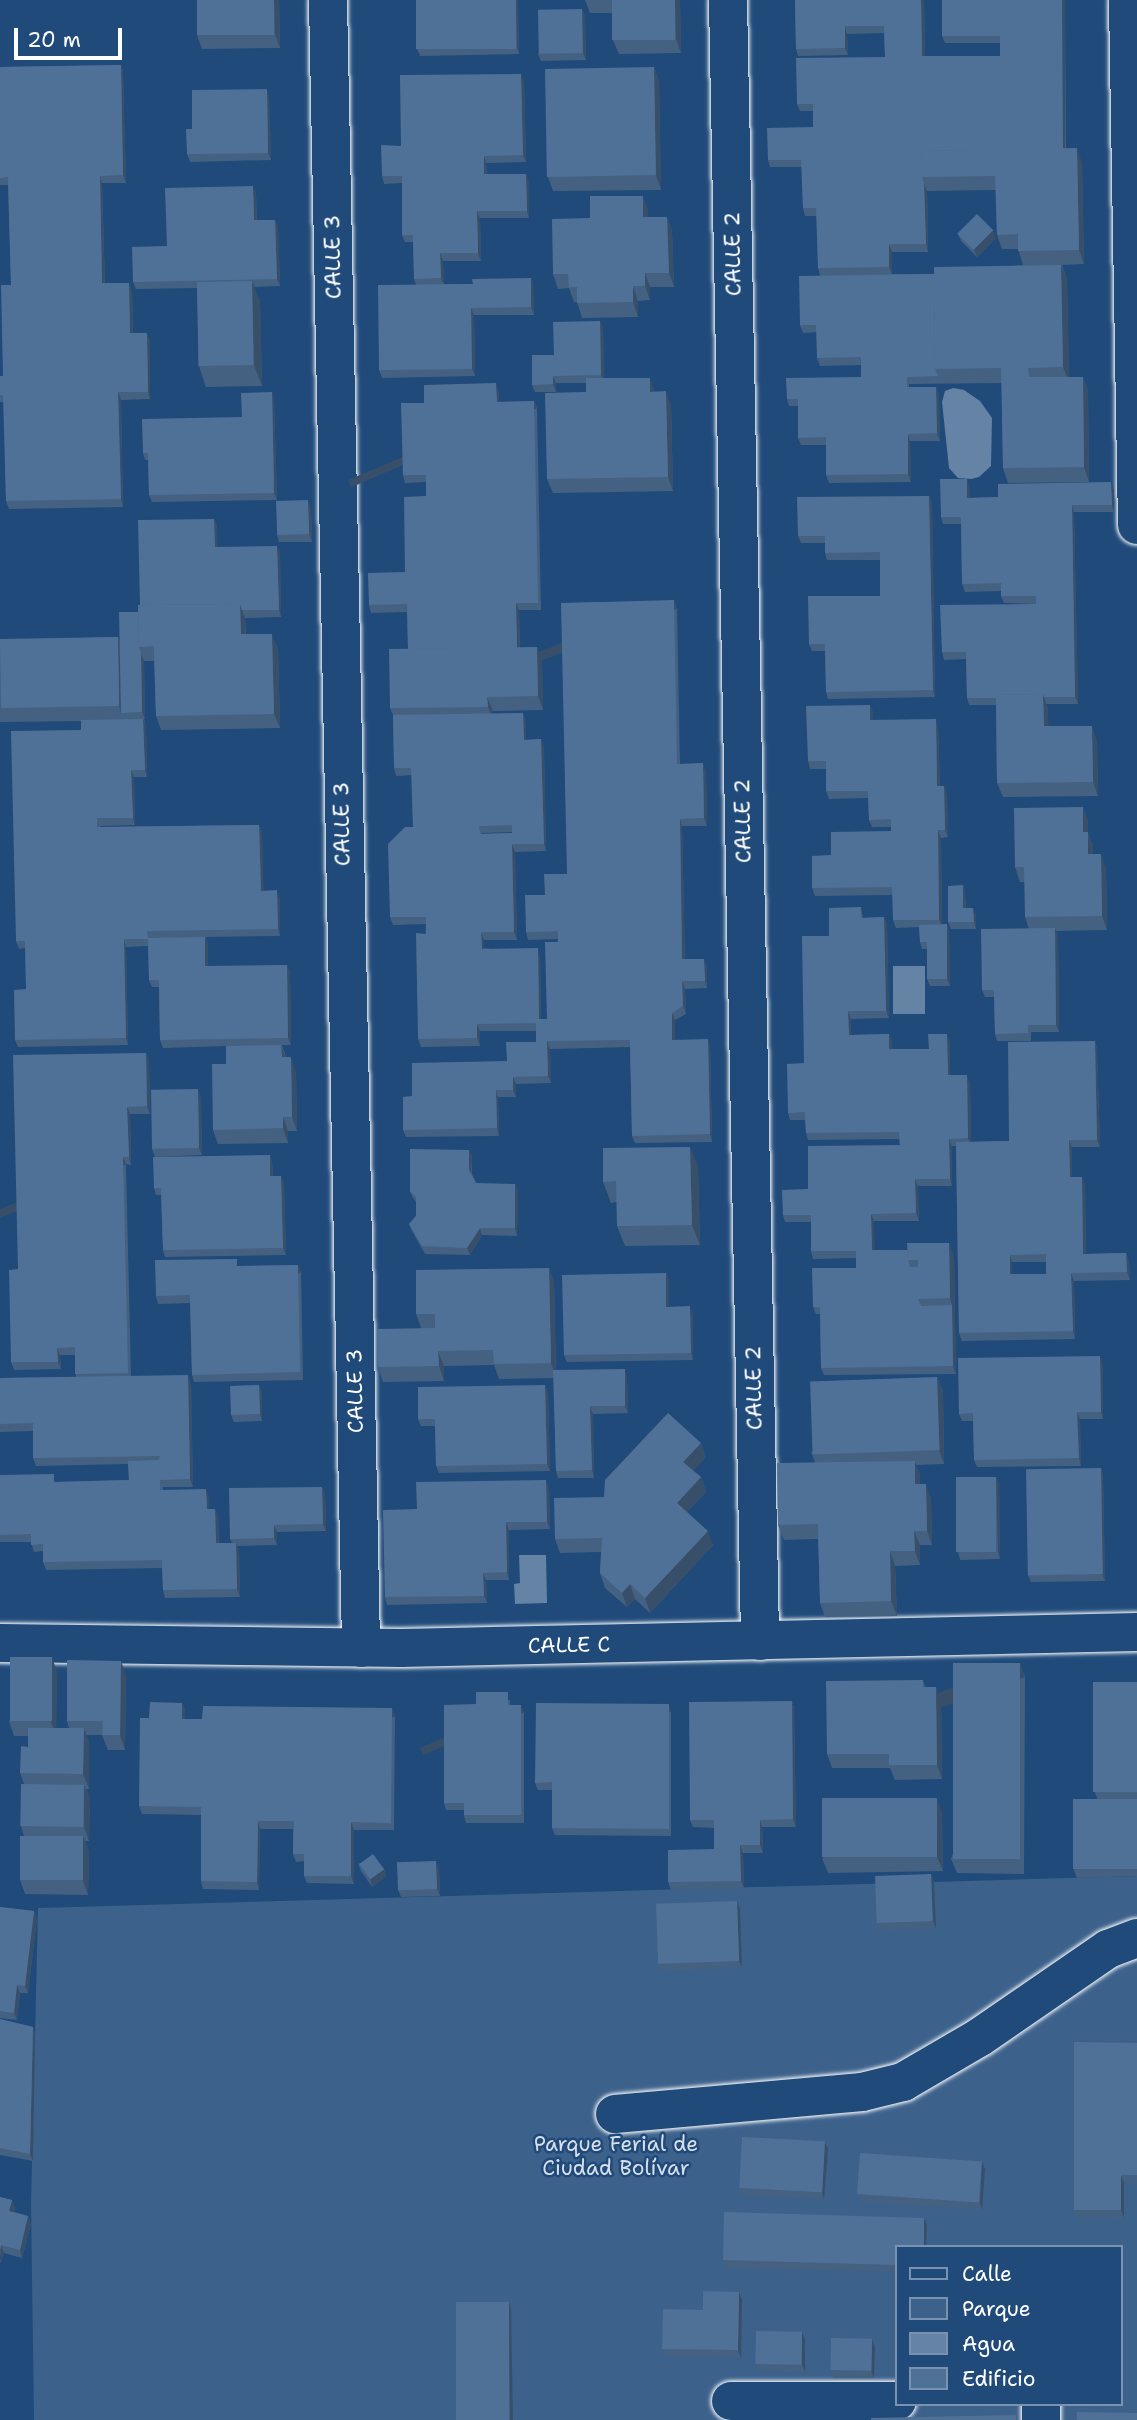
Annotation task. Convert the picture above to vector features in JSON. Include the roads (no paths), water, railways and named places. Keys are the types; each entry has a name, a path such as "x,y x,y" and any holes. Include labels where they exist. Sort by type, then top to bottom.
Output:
{"street":[{"name":"CALLE 3","path":"328,0 361,1648"},
{"name":"CALLE 2","path":"728,0 760,1641"},
{"path":"1128,0 1137,525"},
{"name":"CALLE C","path":"0,1643 361,1648 1137,1632"},
{"path":"615,2114 862,2092 903,2082 969,2044 1108,1949 1137,1938"},
{"path":"731,2401 895,2401"}],"water":[{"path":"953,388 964,390 980,401 992,418 991,466 979,477 971,479 958,478 949,468 942,402 945,391"},
{"path":"893,966 925,966 925,1014 893,1014"},
{"path":"519,1555 546,1555 547,1603 515,1604 514,1584 520,1583"}],"park label":[{"name":"Parque Ferial de Ciudad Bolívar","path":"616,2156"}]}
